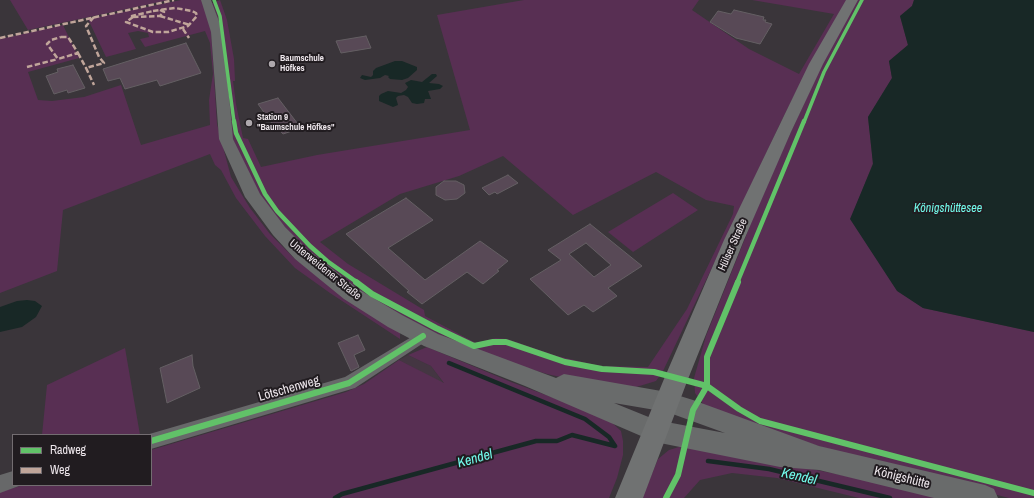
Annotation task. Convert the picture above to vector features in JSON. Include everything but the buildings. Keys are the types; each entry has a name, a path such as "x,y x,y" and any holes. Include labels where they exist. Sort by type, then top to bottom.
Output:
{"main road":[{"name":"Hülser Straße","path":"629,498 734,240 816,64 852,0"}],"street":[{"name":"Unterweidener Straße","path":"206,0 217,32 226,139 253,197 278,231 306,258 351,294 423,336 533,379 655,431"},
{"name":"Lötschenweg","path":"152,440 349,383 423,336"},
{"name":"Unterweidener Straße","path":"533,379 667,402"},
{"name":"Königshütte","path":"667,402 693,410 819,458 985,498"},
{"name":"Königshütte","path":"655,431 780,455 819,458"},
{"path":"0,484 12,480"}],"shaded area":[{"path":"10,0 169,0 28,30"},
{"path":"181,0 202,0 211,30 217,124 231,177 250,208 270,234 295,259 359,305 400,331 400,339 295,268 265,236 236,198 221,170 215,165 210,154 63,210 57,271 0,293 0,39 63,25 79,58 28,72 38,100 52,101 84,97 121,85 141,145 210,125 209,100 213,74 210,43 205,31 145,47 140,39 149,37 148,33 138,31 128,33 136,49 106,57 88,19"},
{"path":"220,0 227,20 234,59 235,81 233,81 236,104 243,138 248,139 261,167 317,155 470,130 437,15 524,0 699,0 692,10 749,49 799,74 834,14 752,0 849,0 803,78 663,371 656,381 633,388 578,381 547,374 500,360 459,344 424,328 367,296 306,249 280,222 264,202 246,172 231,134 221,36 216,13 212,3","holes":["503,156 573,215 656,172 706,200 734,206 733,214 687,309 648,367 600,366 557,356 507,339 496,338 476,343 425,316 424,310 348,264 320,242 400,194 459,176"]},
{"path":"856,0 914,0 912,6 900,16 908,45 889,61 892,78 868,117 873,163 851,219 897,290 923,308 1034,332 1034,498 1009,498 899,470 731,420 706,408 695,393 694,378 706,336 754,216 822,64"},
{"path":"673,193 698,210 633,252 608,232"},
{"path":"427,347 511,382 605,417 621,431 623,441 623,455 617,478 609,498 0,498 0,492 20,486 152,486 152,450 346,392 364,384 399,360 444,383 431,366 408,355"},
{"path":"125,348 140,434 42,434 47,385"},
{"path":"408,355 431,366 444,384 399,360"},
{"path":"679,447 732,453 876,482 939,498 859,498 777,478 732,473 700,480 684,498 642,498 658,459 669,450"}],"water":[{"name":"Königshüttesee","path":"914,0 1034,0 1034,332 923,308 897,291 850,219 873,164 868,117 892,78 889,61 908,45 900,16 912,6"},
{"path":"395,61 402,61 417,67 417,70 408,78 402,80 390,79 388,77 389,76 385,75 380,78 365,80 360,78 362,75 371,77 376,68"},
{"path":"432,74 436,74 437,76 429,83 443,86 440,89 428,91 431,99 425,99 424,103 412,103 408,97 404,95 396,98 398,105 393,107 379,101 379,96 381,94 388,91 401,93 408,87 405,83 411,80 422,82"},
{"path":"17,301 35,301 42,306 36,317 22,327 0,332 0,307"}],"waterway":[{"name":"Kendel","path":"335,498 342,494 536,441 557,441 572,435 615,446 609,437 585,419 449,363"},
{"name":"Kendel","path":"708,461 769,469 890,498"}],"marked path":[{"path":"0,38 174,0"},
{"path":"133,17 132,16 153,11 175,8 192,11 196,13 197,16 188,26 168,32 153,32 126,22 133,17 155,17 160,16 164,12 160,10 153,11"},
{"path":"160,16 190,25"},
{"path":"94,17 86,26 99,57 104,63 86,68 94,85"},
{"path":"183,29 189,38"},
{"path":"78,53 58,59 47,44 51,40 61,37 68,37 78,53 86,68"},
{"path":"27,67 58,59"}],"cycle path":[{"path":"214,0 220,16 236,133 265,194 277,211 310,246 327,261 372,294 436,328 474,346 493,342 506,342 565,362 602,369 654,372 707,386 739,409 760,421 1034,493"},
{"path":"666,498 678,475 693,410 707,386 707,357 824,72 862,0"},
{"path":"152,441 349,383 423,336"}],"place":[{"name":"Baumschule Höfkes","path":"272,64"},
{"name":"Station 9 \"Baumschule Höfkes\"","path":"249,123"}]}
